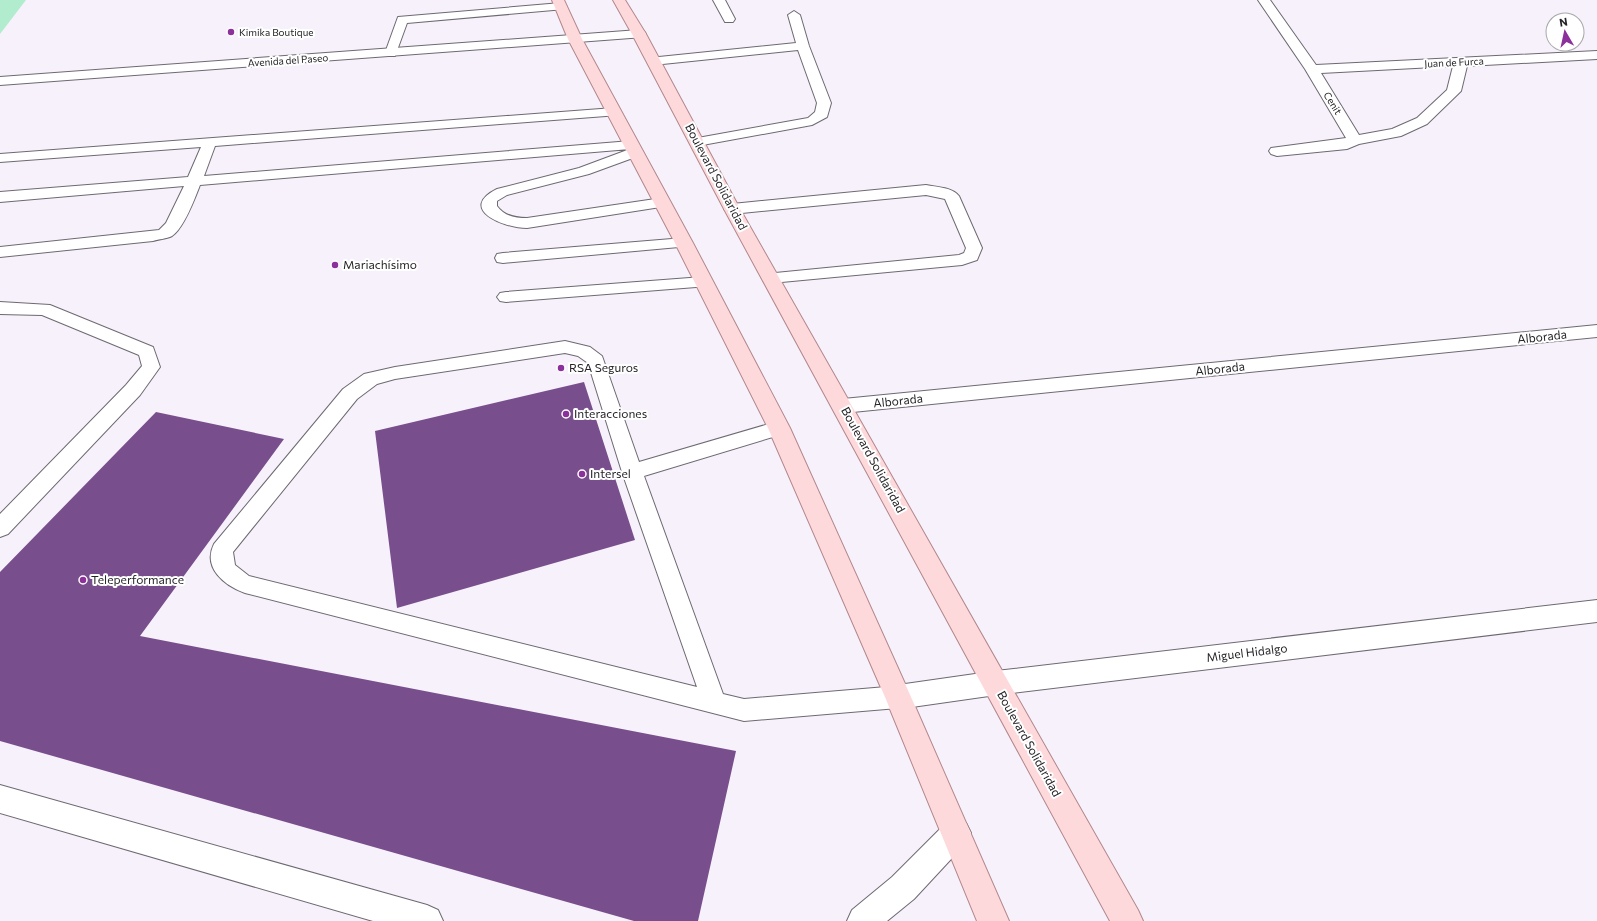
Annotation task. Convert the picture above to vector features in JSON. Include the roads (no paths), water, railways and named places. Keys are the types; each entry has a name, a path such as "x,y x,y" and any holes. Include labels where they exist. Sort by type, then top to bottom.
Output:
{"main road":[{"name":"Boulevard Solidaridad","path":"619,0 639,34 732,209 843,406 1127,921"},
{"path":"559,4 779,428 898,697 993,921"}],"street":[{"name":"Cenit","path":"1264,0 1312,69 1355,140"},
{"name":"Avenida del Paseo","path":"0,81 639,34"},
{"name":"Juan de Furca","path":"1312,69 1597,55"},
{"path":"1277,151 1347,144 1355,140 1396,133 1422,121 1454,91 1461,61"},
{"name":"Alborada","path":"843,406 1597,332"},
{"name":"Miguel Hidalgo","path":"898,697 996,683 1597,611"},
{"path":"0,799 428,921"},
{"path":"863,921 902,888 956,833"}],"lane":[{"path":"719,0 729,19"},
{"path":"392,53 402,20 559,4"},
{"path":"697,142 812,121 822,114 824,103 802,46 794,15"},
{"path":"653,61 802,46"},
{"path":"0,158 614,112"},
{"path":"0,252 153,236 167,231 173,224 194,181 210,142"},
{"path":"0,197 634,148"},
{"path":"634,148 584,171 502,192 491,197 489,206 499,218 515,222 526,222 579,216 662,203"},
{"path":"732,209 926,190 941,192 951,196 974,248 971,256 962,260 771,278"},
{"path":"502,258 684,243"},
{"path":"506,297 703,282"},
{"path":"0,308 44,310 147,351 151,367 134,390 0,528"},
{"path":"714,702 632,472 596,360 584,351 559,347 395,373 371,379 350,394 222,550 221,561 225,571 234,579 245,584 744,710 898,697"},
{"path":"632,472 779,428"}],"place":[{"name":"Kimika Boutique","path":"231,32"},
{"name":"Mariachísimo","path":"335,265"},
{"name":"RSA Seguros","path":"561,368"},
{"name":"Interacciones","path":"566,414"},
{"name":"Intersel","path":"582,474"},
{"name":"Teleperformance","path":"83,580"}]}
